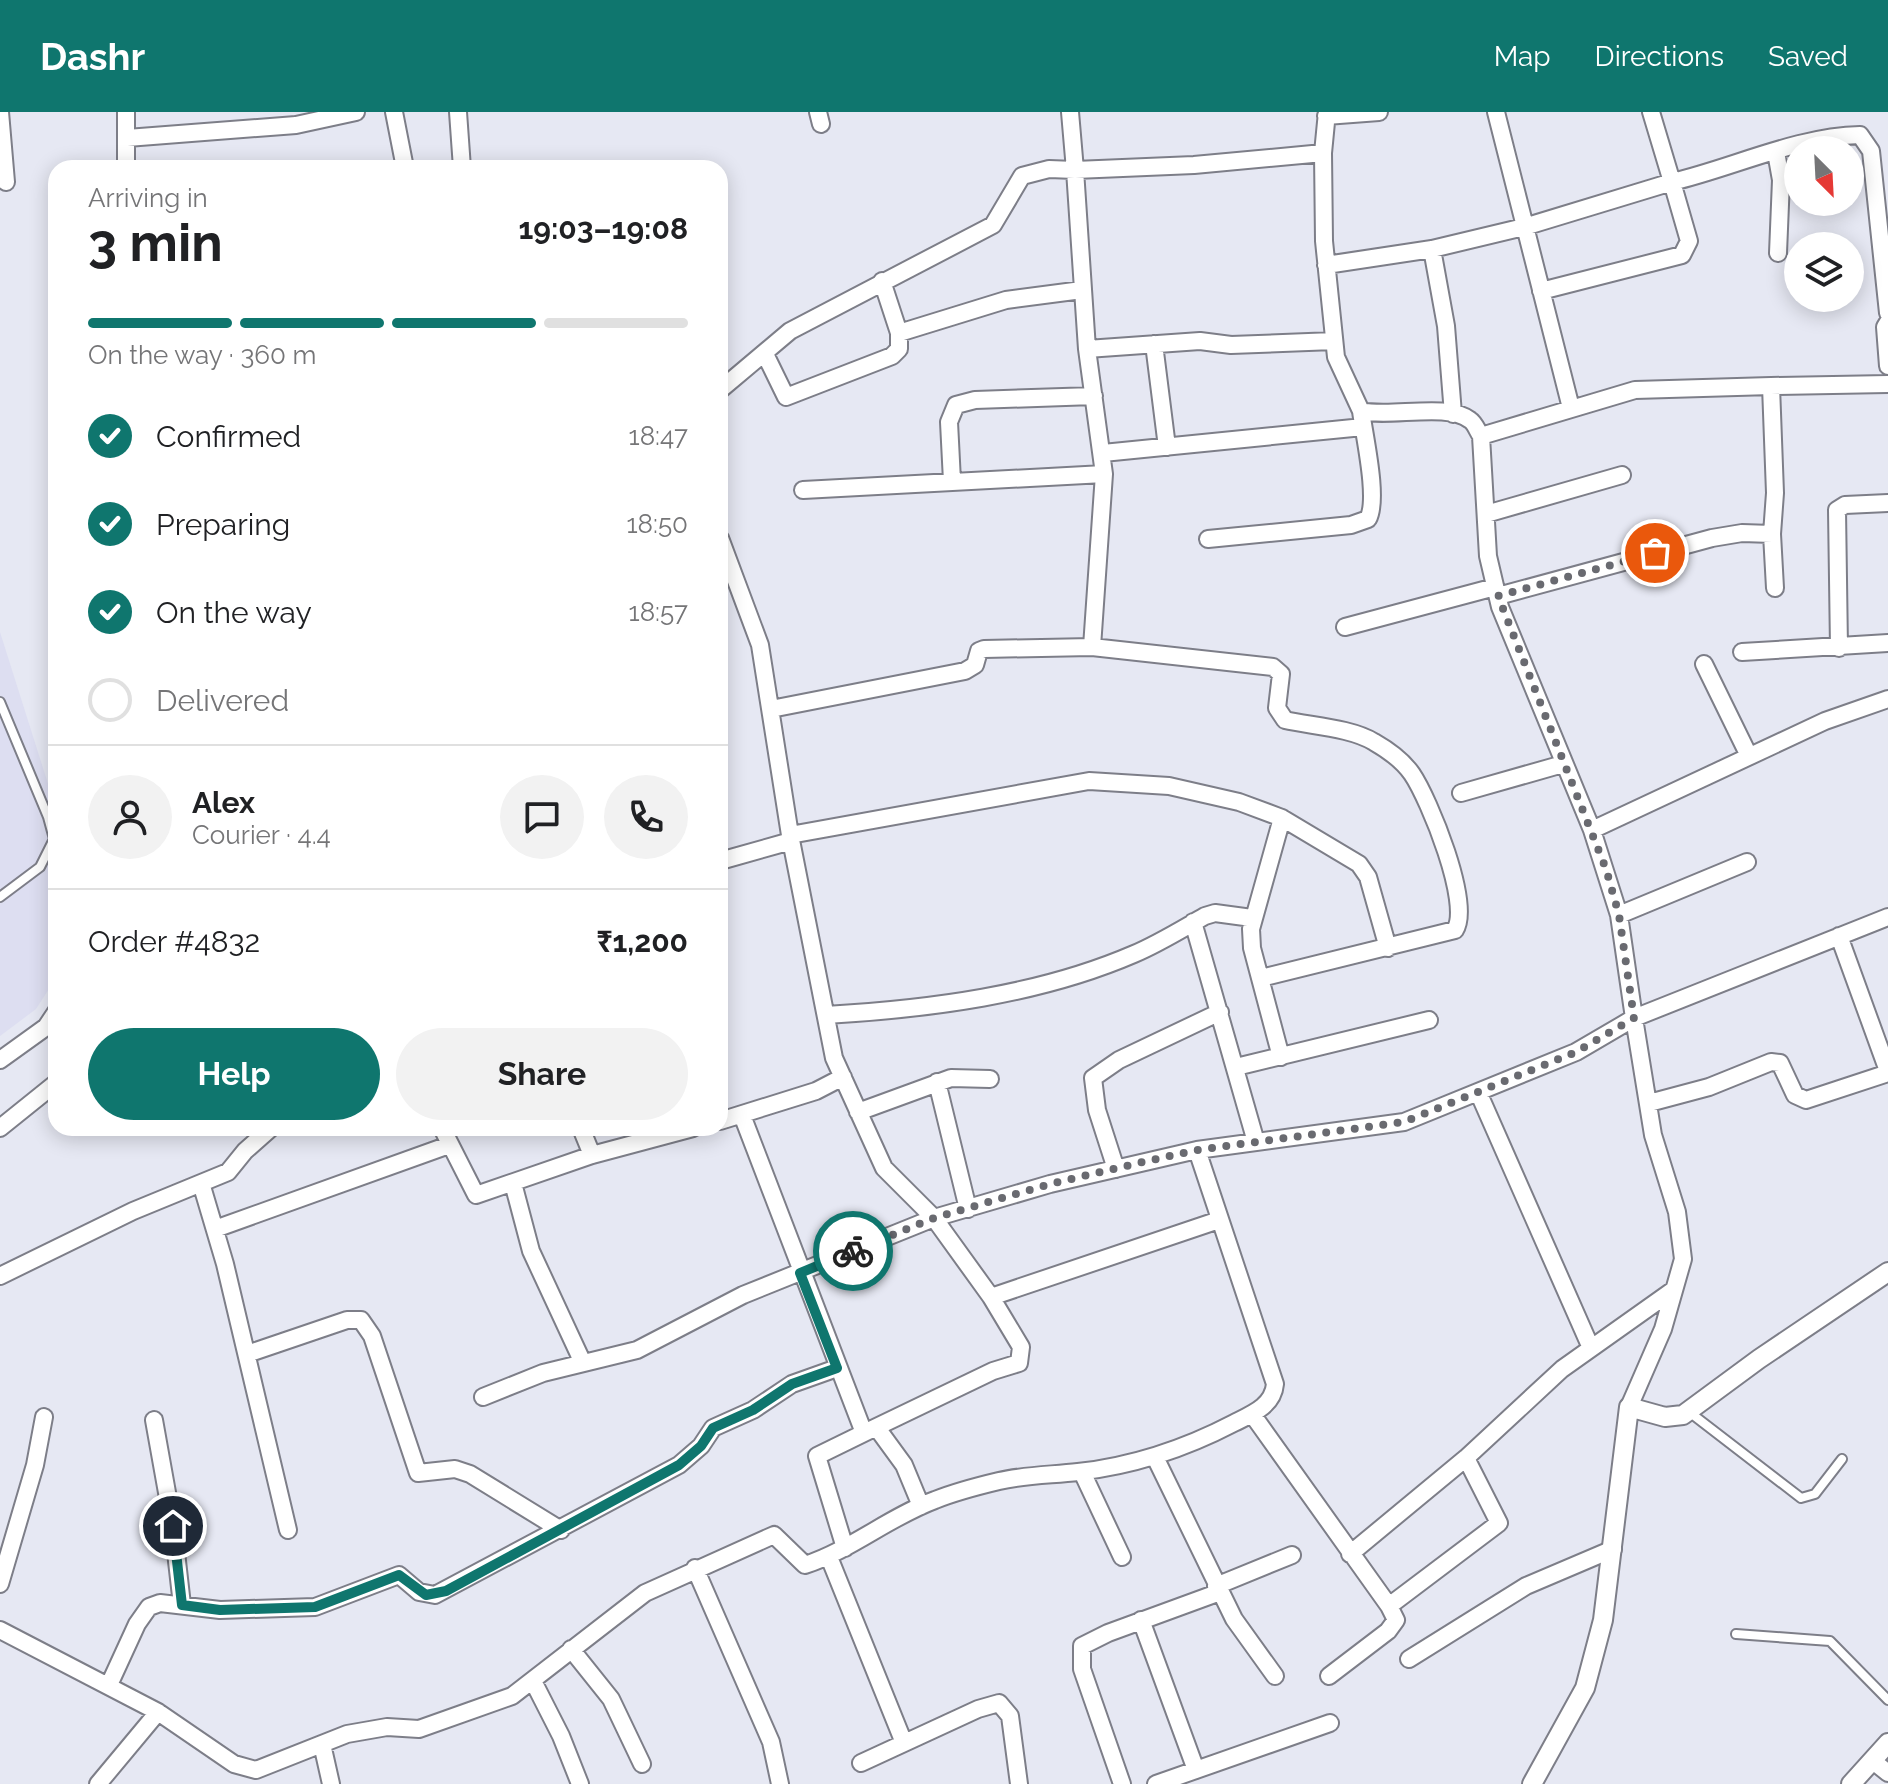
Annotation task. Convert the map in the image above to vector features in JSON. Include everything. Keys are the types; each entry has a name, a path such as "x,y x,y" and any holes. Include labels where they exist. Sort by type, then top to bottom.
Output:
{"street":[{"path":"0,112 6,182"},
{"path":"126,112 126,160"},
{"path":"127,138 296,125 356,112"},
{"path":"394,112 403,160"},
{"path":"458,112 461,160"},
{"path":"1070,112 1087,349 1104,474 1092,647"},
{"path":"1208,539 1351,525 1368,519 1372,499 1362,419 1336,357 1334,341 1326,265 1323,153 1326,114 1379,112"},
{"path":"1496,112 1571,408"},
{"path":"1541,291 1682,255 1689,241 1688,230 1651,112"},
{"path":"1326,265 1432,249 1524,227 1805,143 1860,135 1868,143 1881,186 1888,313"},
{"path":"1776,152 1781,180 1778,253"},
{"path":"728,384 790,331 993,225 1022,176 1049,169 1194,165 1323,153"},
{"path":"1432,249 1446,326 1453,414"},
{"path":"765,354 783,395 791,397 892,356 899,349 899,333 882,281"},
{"path":"899,333 1006,300 1082,290"},
{"path":"1888,322 1885,327 1888,366"},
{"path":"1087,349 1154,344 1334,341"},
{"path":"1154,344 1167,447"},
{"path":"1481,436 1635,390 1888,384"},
{"path":"1771,386 1775,588"},
{"path":"952,481 949,422 956,405 975,400 1094,396"},
{"path":"1103,453 1167,447 1382,416 1453,414 1471,420 1481,436 1488,556 1496,592 1592,830 1619,915 1653,1135 1677,1212 1683,1259 1663,1329 1629,1407 1618,1472 1613,1549 1603,1620 1585,1688 1532,1784"},
{"path":"803,490 1104,474"},
{"path":"1486,514 1622,475"},
{"path":"1839,648 1837,510 1845,505 1888,503"},
{"path":"1345,627 1712,538 1772,534"},
{"path":"728,560 760,645 790,838 834,1058 884,1168 934,1218 991,1297 1021,1347 1019,1363 993,1371 817,1456 845,1548"},
{"path":"1742,652 1888,643"},
{"path":"771,709 965,671 972,668 979,651 984,649 1092,647 1273,667 1281,674 1277,708 1285,720 1371,740 1399,760 1420,789 1445,850 1461,914 1455,930 1261,978"},
{"path":"1704,664 1749,756"},
{"path":"1592,830 1825,721 1888,699"},
{"path":"1461,793 1563,764"},
{"path":"728,858 790,838 1089,781 1169,786 1239,802 1282,818 1359,864 1368,877 1388,948"},
{"path":"1281,1057 1252,948 1252,918 1282,818"},
{"path":"1619,915 1747,862"},
{"path":"826,1015 896,1011 1070,977 1135,954 1215,913 1252,918"},
{"path":"483,1397 543,1373 637,1350 743,1295 934,1218 1197,1150 1404,1122 1576,1052 1634,1018 1888,917"},
{"path":"1193,922 1256,1142"},
{"path":"1649,1103 1709,1087 1771,1062 1780,1063 1795,1095 1806,1100 1888,1072 1839,936"},
{"path":"1116,1169 1094,1099 1093,1078 1119,1060 1220,1012"},
{"path":"1236,1067 1429,1020"},
{"path":"0,1060 48,1024"},
{"path":"728,1119 816,1091 843,1077"},
{"path":"858,1112 937,1082 967,1077 990,1079"},
{"path":"937,1082 968,1209"},
{"path":"0,1128 48,1089"},
{"path":"1479,1094 1591,1348"},
{"path":"742,1115 837,1368 870,1430 904,1465 921,1506"},
{"path":"0,1276 228,1172 262,1136"},
{"path":"445,1136 476,1195 592,1155 663,1136"},
{"path":"584,1136 592,1155"},
{"path":"215,1229 449,1145"},
{"path":"0,1630 158,1712 248,1777 256,1770 361,1731 387,1727 419,1729 512,1696 645,1593 774,1535 805,1565 829,1557 921,1506 1001,1481 1082,1472 1155,1457 1209,1436 1267,1404 1274,1395 1275,1384 1197,1150"},
{"path":"201,1183 247,1354 288,1530"},
{"path":"513,1183 531,1251 583,1363"},
{"path":"991,1297 1219,1220"},
{"path":"1629,1407 1665,1417 1688,1411 1888,1272"},
{"path":"1350,1554 1466,1458 1562,1369 1672,1291"},
{"path":"247,1354 347,1320 361,1320 372,1336 418,1473 455,1469 470,1474 561,1530"},
{"path":"109,1685 142,1614 160,1603 220,1610 315,1607 399,1575 419,1592 435,1595 679,1465 701,1446 713,1428 753,1410 792,1384 837,1368"},
{"path":"1252,1414 1396,1620 1394,1625 1329,1676"},
{"path":"0,1584 35,1465 44,1417"},
{"path":"154,1420 173,1526 182,1605"},
{"path":"1155,1457 1218,1589 1252,1649 1275,1676"},
{"path":"1389,1606 1499,1523 1466,1458"},
{"path":"1082,1472 1122,1557"},
{"path":"1409,1659 1526,1586 1613,1549"},
{"path":"1122,1784 1082,1669 1082,1646 1092,1639 1218,1589 1292,1555"},
{"path":"829,1557 904,1743"},
{"path":"695,1568 771,1742 780,1784"},
{"path":"1141,1620 1196,1770"},
{"path":"571,1649 611,1699 642,1764"},
{"path":"533,1681 561,1736 580,1784"},
{"path":"861,1763 978,1709 999,1703 1010,1716 1019,1784"},
{"path":"98,1784 158,1712"},
{"path":"1156,1784 1330,1723"},
{"path":"1851,1784 1881,1767 1888,1743"},
{"path":"322,1744 331,1784"}],"lane":[{"path":"0,702 48,817"},
{"path":"0,897 40,867 48,851"},
{"path":"1688,1411 1801,1498 1815,1494 1842,1459"},
{"path":"1736,1634 1830,1641 1888,1700"}],"shaded area":[{"path":"0,632 48,784 48,990 36,1009 0,1036"}],"way so far":[{"path":"853,1251 934,1218 1050,1184 1143,1162 1197,1150 1404,1122 1576,1052 1634,1018 1619,915 1606,869 1498,596 1655,553"}],"route":[{"path":"173,1526 182,1605 220,1610 315,1607 399,1575 426,1595 446,1591 679,1465 701,1446 713,1428 753,1410 792,1384 837,1368 800,1273 853,1251"}]}
